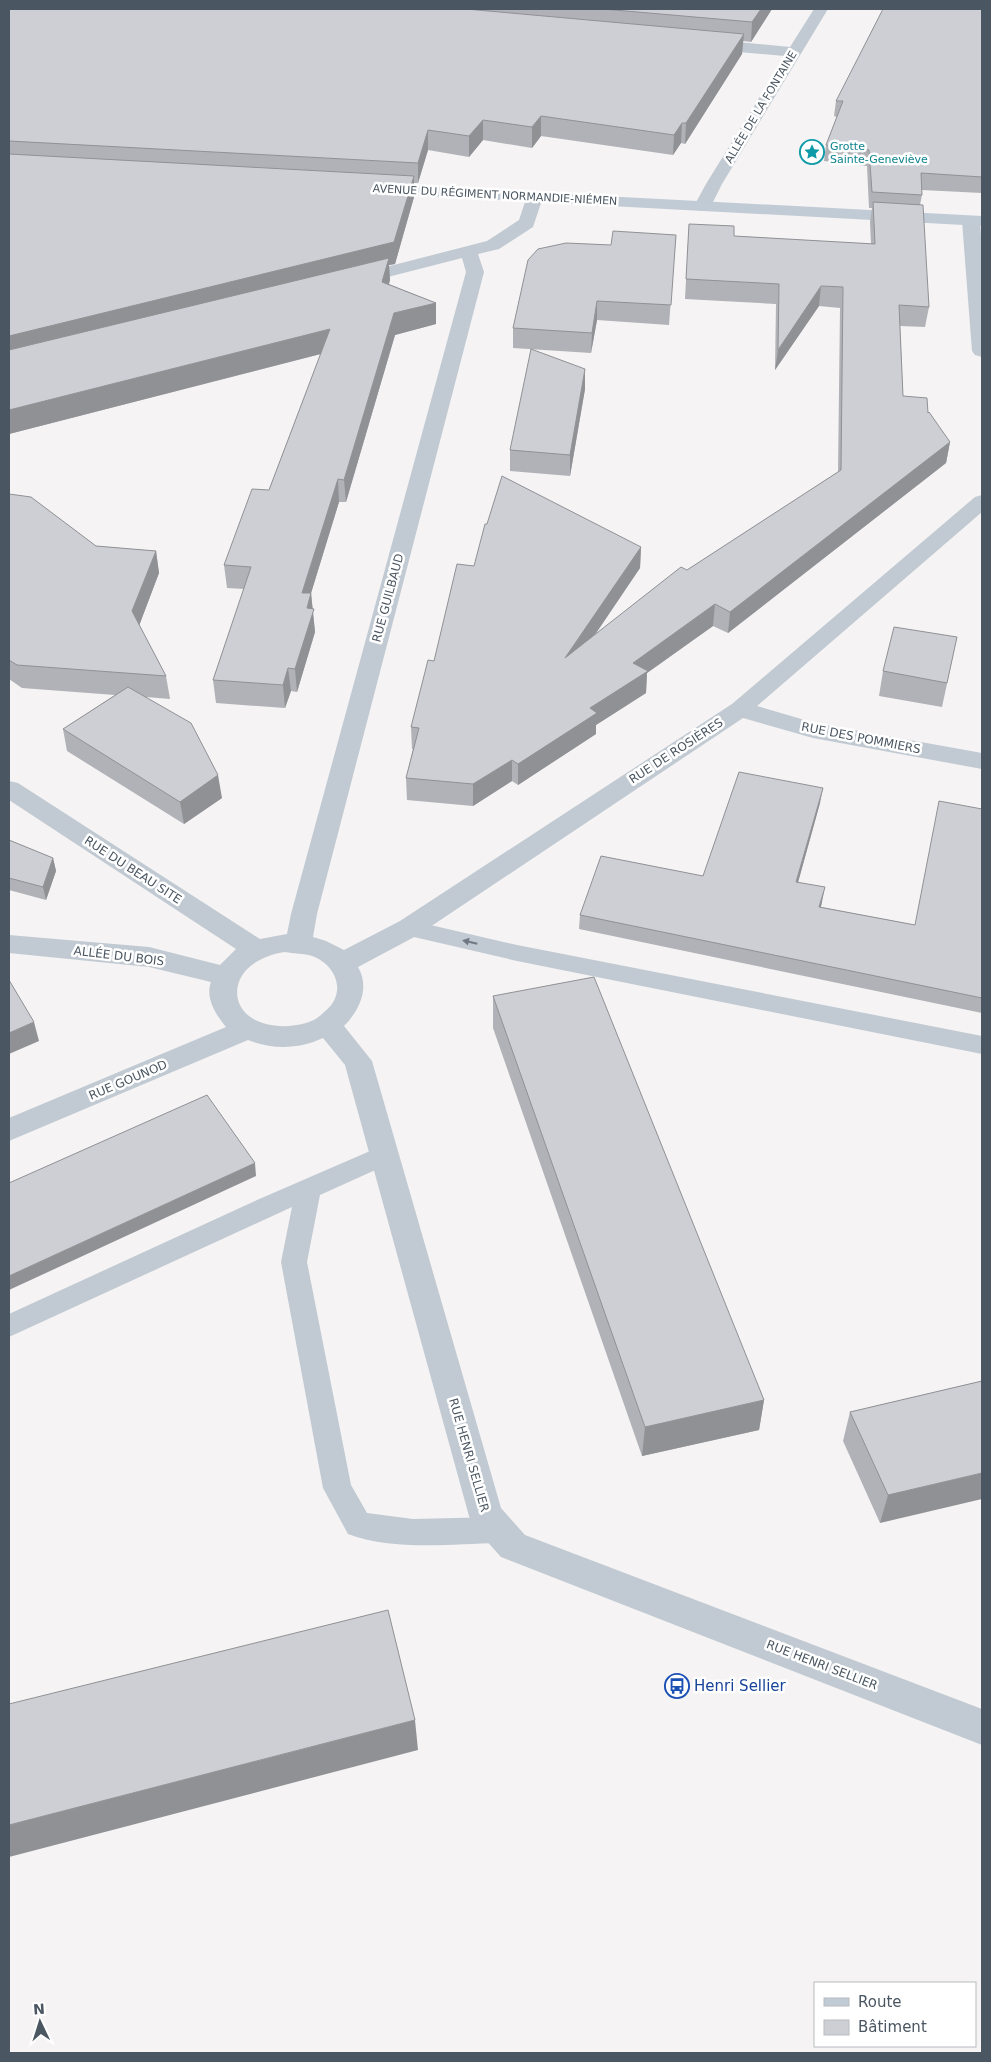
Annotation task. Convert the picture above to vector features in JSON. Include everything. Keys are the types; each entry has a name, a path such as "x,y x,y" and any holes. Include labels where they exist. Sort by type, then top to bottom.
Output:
{"main road":[{"name":"AVENUE DU RÉGIMENT NORMANDIE-NIÉMEN","path":"364,188 976,221"}],"street":[{"name":"ALLÉE DE LA FONTAINE","path":"703,206 821,9"},
{"path":"689,42 795,52"},
{"path":"335,286 469,253 493,245 527,223 534,197"},
{"path":"976,221 982,352"},
{"name":"RUE GUILBAUD","path":"299,943 304,914 475,272 469,253"},
{"name":"RUE DE ROSIÈRES","path":"342,962 408,928 740,709 982,501"},
{"name":"RUE DES POMMIERS","path":"740,709 813,730 982,761"},
{"name":"RUE DU BEAU SITE","path":"9,789 257,950"},
{"path":"299,943 324,950 342,962 350,978 351,995 343,1011 328,1025 302,1035 273,1037 248,1029 233,1018 225,1006 223,991 227,976 239,961 257,950 271,945 299,943"},
{"name":"ALLÉE DU BOIS","path":"9,944 149,957 227,976"},
{"name":"RUE HENRI SELLIER","path":"328,1025 358,1061 486,1516 498,1530 513,1546 982,1726"},
{"name":"RUE GOUNOD","path":"9,1130 248,1029"}],"lane":[{"path":"408,928 517,953 982,1045"},
{"path":"9,1326 308,1188 384,1155"},
{"path":"308,1188 294,1262 337,1488 341,1496 358,1524 413,1532 498,1530"}],"building":[{"path":"9,9 466,9 744,34 686,123 682,123 674,135 541,116 532,127 483,120 469,136 428,130 418,163 9,141"},
{"path":"603,9 761,9 752,22"},
{"path":"883,9 982,9 982,177 921,173 922,195 872,192 869,150 826,145 843,101 836,101"},
{"path":"9,154 414,176 394,242 9,336"},
{"path":"873,202 923,205 929,307 899,305 903,396 927,398 928,413 950,442 730,612 715,604 633,663 648,671 590,708 597,713 518,764 512,760 473,784 406,778 419,728 411,727 428,660 434,661 457,564 474,566 485,524 487,524 502,476 641,547 565,658 681,567 687,570 841,470 843,287 821,286 778,350 779,284 686,279 689,224 734,226 734,236 875,244"},
{"path":"613,231 676,235 671,305 597,301 592,333 513,328 528,260 538,249 566,243 611,245"},
{"path":"389,258 382,282 436,303 394,313 344,480 338,479 302,593 311,593 307,608 314,609 295,669 288,668 283,685 213,680 251,567 224,565 252,489 269,490 330,329 9,410 9,350"},
{"path":"531,349 585,369 570,455 510,450"},
{"path":"9,494 31,497 96,546 156,551 132,611 166,676 17,665 9,660"},
{"path":"894,627 957,637 947,683 883,671"},
{"path":"128,687 191,723 218,775 180,802 63,729"},
{"path":"739,772 823,788 796,882 825,887 819,907 915,925 939,801 982,809 982,998 580,915 601,856 703,876"},
{"path":"9,840 53,858 43,887 9,878"},
{"path":"594,977 764,1400 645,1427 493,996"},
{"path":"9,980 34,1022 9,1033"},
{"path":"207,1095 255,1163 9,1276 9,1183"},
{"path":"982,1381 982,1473 888,1495 850,1412"},
{"path":"388,1610 415,1720 9,1825 9,1704"}],"place":[{"name":"Grotte Sainte-Geneviève","path":"812,152"},
{"name":"Henri Sellier","path":"677,1686"}]}
